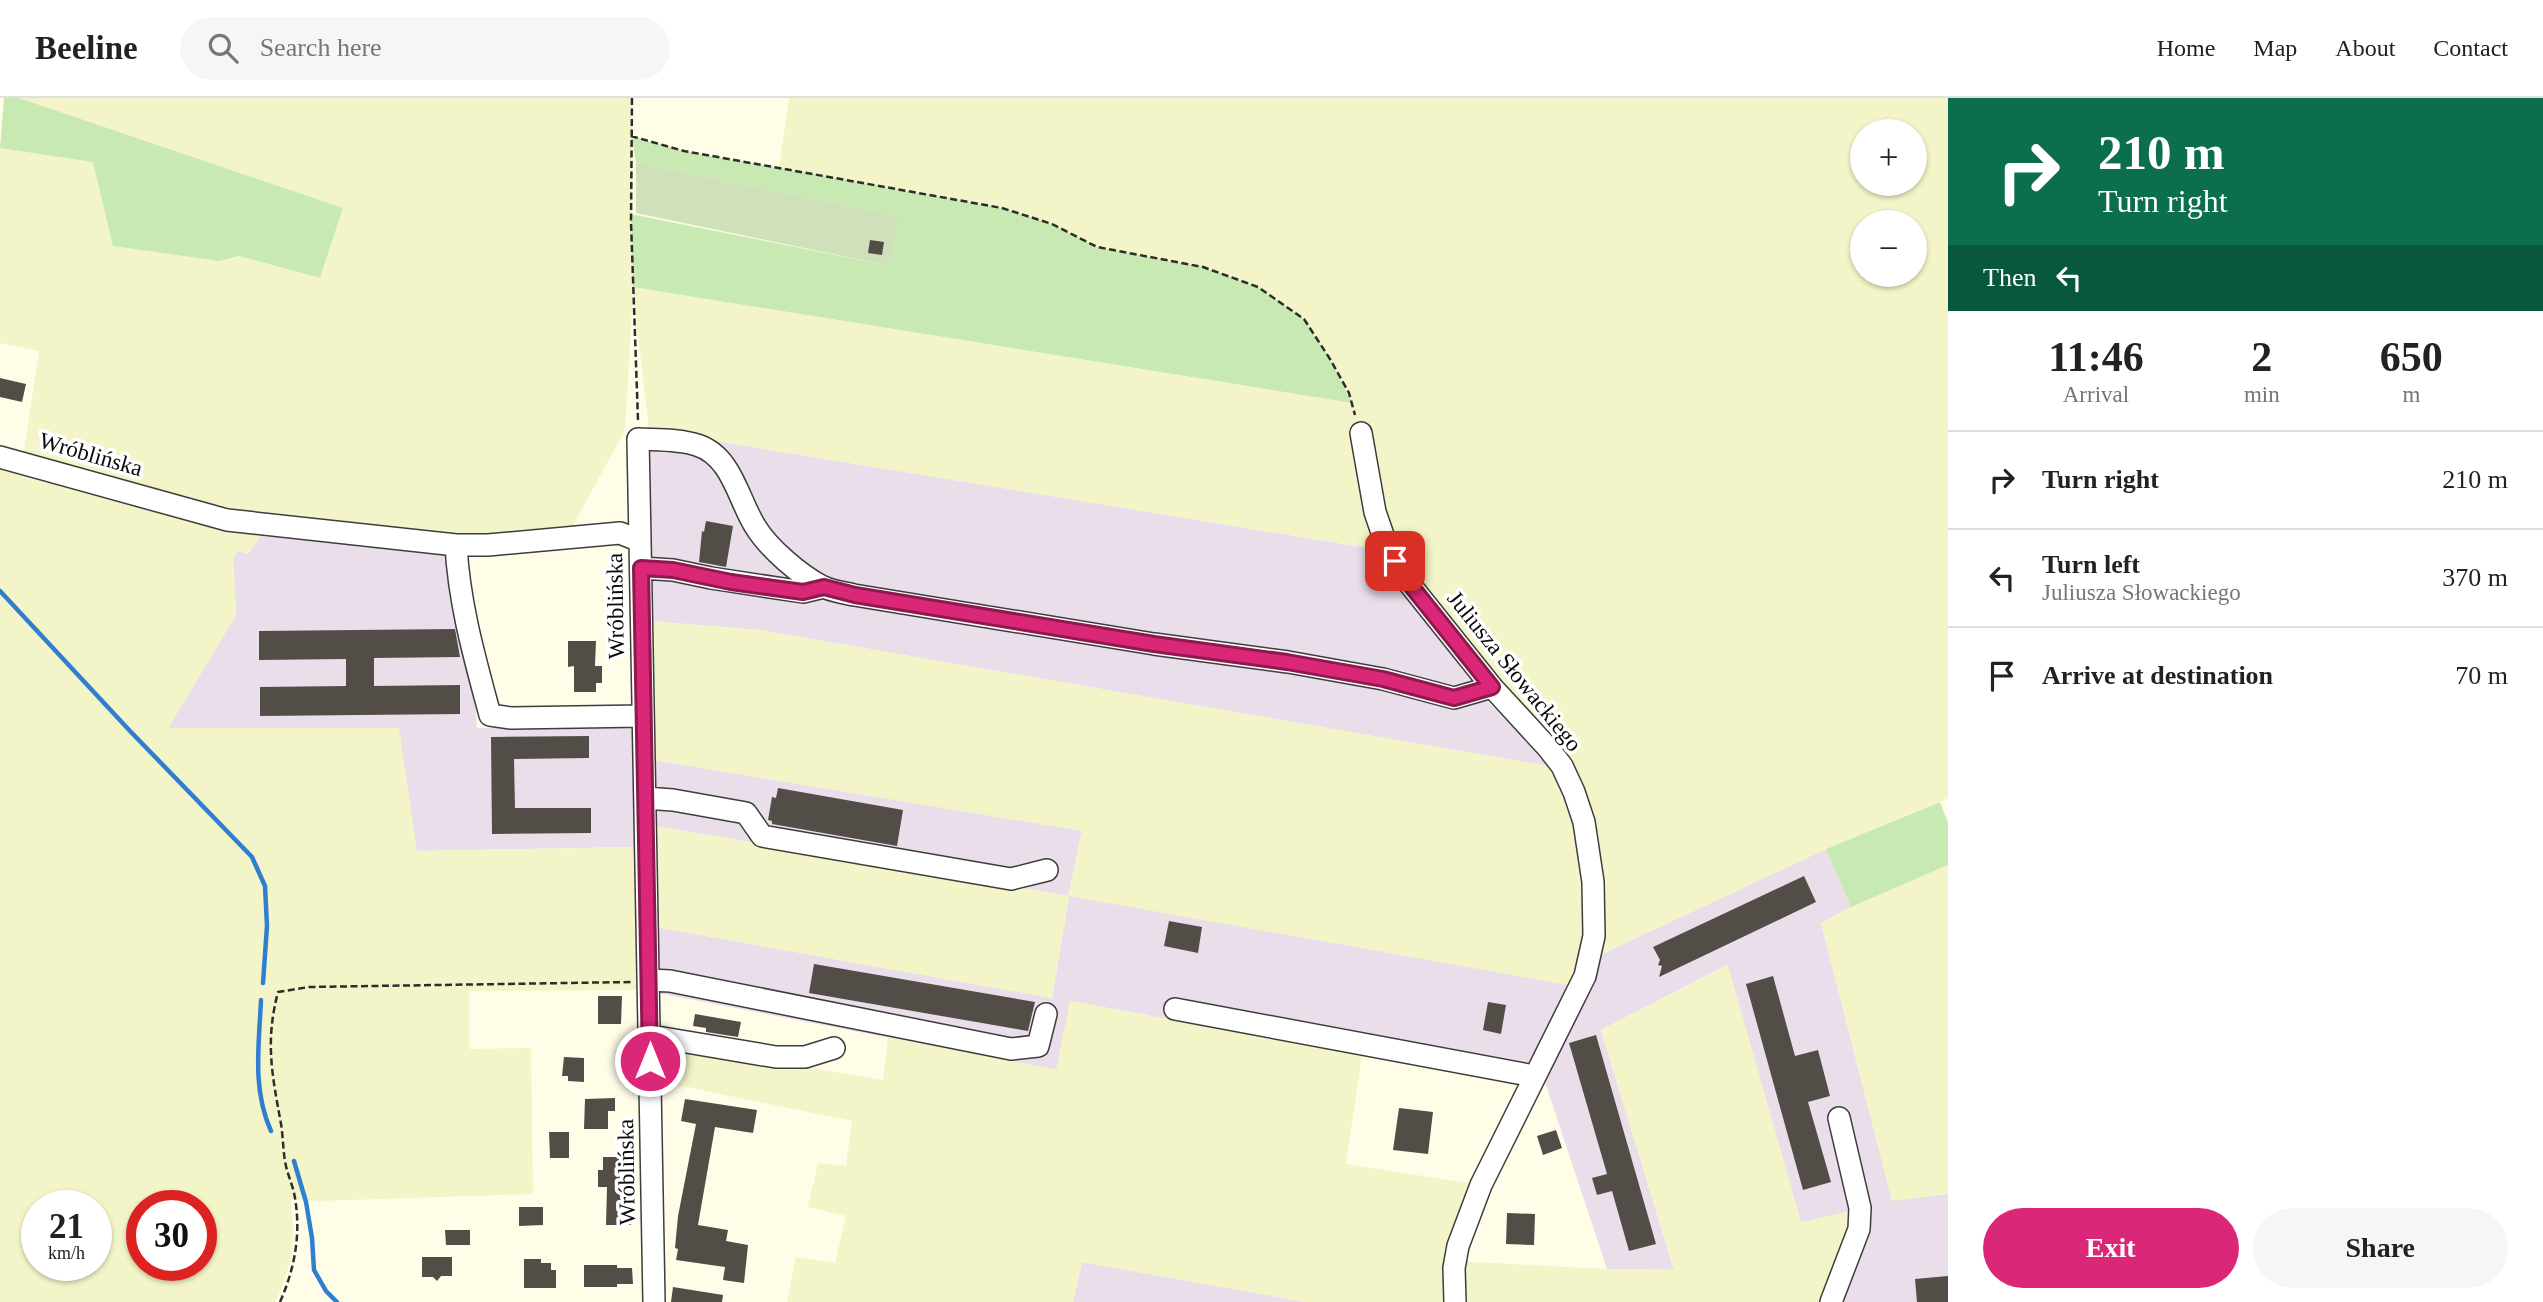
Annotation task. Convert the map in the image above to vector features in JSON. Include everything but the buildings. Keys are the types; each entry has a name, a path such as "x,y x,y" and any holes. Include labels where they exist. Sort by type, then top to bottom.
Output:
{"street":[{"name":"Juliusza Słowackiego","path":"1361,432 1374,512 1386,544 1408,582 1492,687 1562,766 1584,822 1593,882 1594,936 1585,976 1481,1185 1458,1246 1454,1268 1455,1302"},
{"path":"640,541 638,439 699,445 719,458 730,473 754,526 768,544 793,566 824,587 855,595 1154,644 1287,662 1383,679 1454,698 1492,687"},
{"name":"Wróblińska","path":"9,459 227,520 456,545 488,545 620,533 640,541 654,1302"},
{"path":"456,545 464,616 490,715 511,718 643,716"},
{"path":"770,588 793,566"},
{"path":"641,568 673,570 803,592 824,587"},
{"path":"645,798 673,800 746,813 762,836 1011,879 1047,870"},
{"path":"649,980 682,984 1010,1049 1038,1046 1046,1014"},
{"path":"1175,1009 1534,1076"},
{"path":"650,1036 776,1057 804,1057 834,1048"},
{"path":"1831,1302 1859,1229 1860,1209 1839,1118"}],"path":[{"path":"632,98 631,222 638,439"},
{"path":"631,136 684,151 1002,208 1052,224 1097,247 1203,267 1258,287 1304,319 1349,393 1361,432"},
{"path":"280,1302 290,1280 296,1255 297,1219 295,1195 285,1162 270,1059 271,1018 278,992 309,987 600,984 649,980"}],"shaded area":[{"path":"649,430 1381,550 1382,565 1487,701 1553,767 759,630 650,621"},
{"path":"261,536 466,555 477,728 637,728 638,847 416,851 168,728 236,615 233,557 239,551 248,554"},
{"path":"654,760 1082,830 1069,895 1589,960 1826,849 1851,907 1821,923 1892,1200 1948,1194 1948,1302 1831,1302 1860,1209 1801,1223 1727,965 1601,1030 1674,1270 1607,1269 1540,1067 1529,1087 1071,1001 1057,1070 657,993 656,927 1052,998 1069,896 655,826"},
{"path":"1082,1262 1307,1302 1073,1302"}],"green space":[{"path":"4,98 19,98 343,208 320,278 239,256 219,261 113,246 93,162 0,148"},
{"path":"19,98 632,98 633,287 1351,403 1349,393 1330,359 1304,319 1258,287 1203,267 1097,247 1052,224 1002,208 779,168 789,98 1948,98 1948,798 1826,849 1589,960 1580,987 1069,896 1052,998 656,927 655,826 1068,896 1082,831 654,760 650,621 759,630 1553,767 1577,824 1592,878 1592,820 1581,788 1564,756 1415,579 1393,543 1382,513 1363,440 1371,514 1381,550 649,430 633,292 625,430 570,531 496,537 425,534 250,516 139,496 261,536 248,554 239,551 233,557 236,615 168,728 399,728 417,851 638,847 640,990 469,991 469,1049 531,1048 533,1194 319,1201 291,1199 291,1259 275,1302 0,1302 0,457 31,464 23,457 39,351 0,343 0,148 93,161 114,246 219,261 239,256 320,278 343,208"},
{"path":"631,136 684,151 1002,208 1052,224 1097,247 1203,267 1258,287 1304,319 1330,359 1352,403 633,287 631,214 890,266 897,216 636,162"},
{"path":"636,162 898,216 890,266 636,213"},
{"path":"1940,802 1948,823 1948,865 1851,907 1826,849"},
{"path":"1948,865 1948,1194 1892,1201 1821,923"},
{"path":"1728,965 1801,1222 1860,1209 1831,1302 1307,1302 1082,1262 1073,1302 787,1302 796,1257 835,1263 846,1216 808,1207 818,1163 846,1166 852,1121 657,1081 658,1042 883,1080 888,1037 1056,1070 1070,1001 1362,1056 1346,1164 1481,1185 1455,1261 1674,1270 1601,1030"}],"waterway":[{"path":"0,591 252,857 265,886 267,926 263,983"},
{"path":"261,1000 259,1083 271,1131"},
{"path":"294,1161 306,1202 314,1270 326,1291 337,1302"}],"route":[{"path":"650,1061 641,568 673,570 731,582 803,592 824,587 855,595 1154,644 1287,662 1383,679 1454,698 1492,687 1408,582 1395,561"}]}
